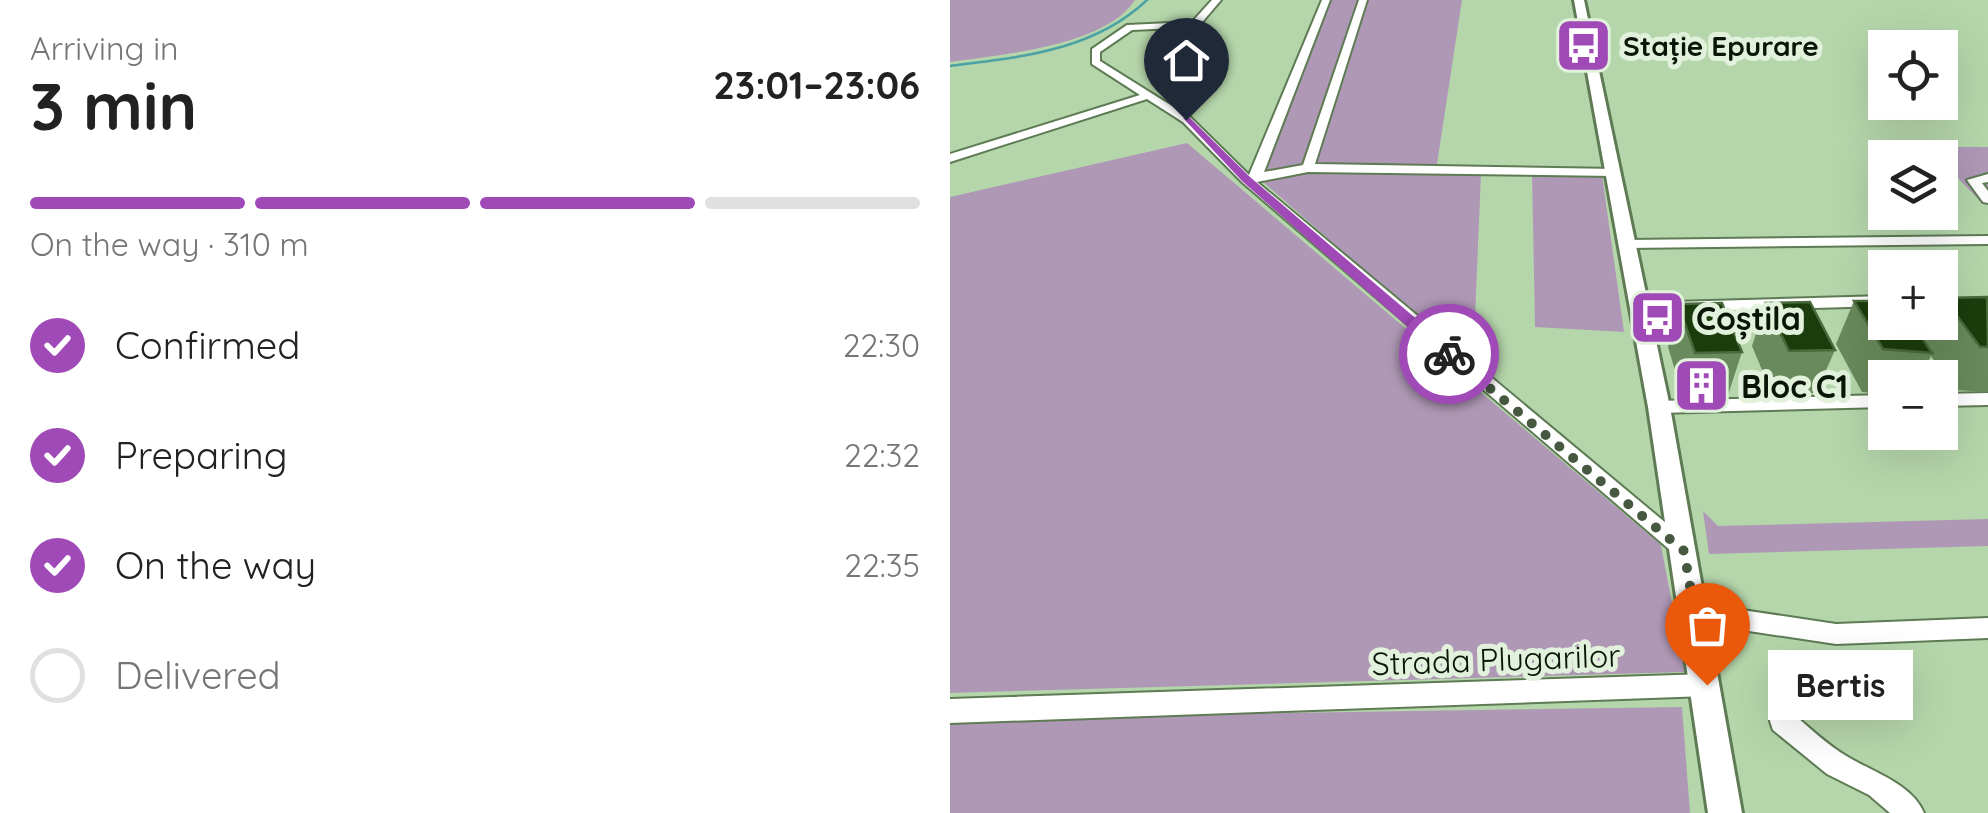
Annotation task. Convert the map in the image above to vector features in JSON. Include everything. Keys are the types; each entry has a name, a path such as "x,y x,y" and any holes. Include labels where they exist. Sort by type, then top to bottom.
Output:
{"street":[{"path":"1216,0 1200,22 1191,26 1130,28 1096,51 1095,62 1186,120 1684,551"},
{"path":"1251,178 1326,0"},
{"path":"1308,168 1363,0"},
{"path":"1579,0 1659,407 1725,813"},
{"path":"950,158 1148,96"},
{"path":"1251,178 1308,168 1614,172"},
{"path":"1988,178 1973,180 1988,199"},
{"path":"1627,244 1988,240"},
{"path":"1638,308 1868,301"},
{"path":"1958,400 1988,399"},
{"path":"1659,407 1868,402"},
{"path":"1696,618 1729,618 1836,634 1988,628"},
{"name":"Strada Plugarilor","path":"950,710 1707,685"},
{"path":"1782,721 1836,765 1878,786 1911,813"}],"shaded area":[{"path":"950,0 1135,0 1120,16 1077,38 950,62"},
{"path":"1331,0 1462,0 1437,164 1315,164 1262,175"},
{"path":"1187,143 1661,545 1685,672 950,693 950,197"},
{"path":"1958,147 1988,147 1988,201 1980,201 1958,178"},
{"path":"1306,173 1481,174 1473,365 1262,181"},
{"path":"1532,173 1602,175 1624,332 1535,327"},
{"path":"1703,511 1718,526 1988,519 1988,546 1709,554"},
{"path":"1682,707 1690,813 950,813 950,718"}],"building":[{"path":"1987,297 1988,347 1980,347 1958,317 1958,298"},
{"path":"1854,301 1868,301 1868,324"},
{"path":"1810,302 1835,350 1789,351 1766,303"},
{"path":"1722,303 1742,352 1695,353 1678,304"},
{"path":"1878,340 1924,340 1932,353 1883,349"}],"waterway":[{"path":"950,66 1029,55 1080,41 1126,17 1147,0"}],"way so far":[{"path":"1449,354 1684,551 1707,685"}],"place":[{"name":"Stație Epurare","path":"1584,45"},
{"name":"Coștila","path":"1657,318"},
{"name":"Bloc C1","path":"1702,386"},
{"name":"Bertis","path":"1707,685"}],"route":[{"path":"1186,120 1246,179 1449,354"}]}
